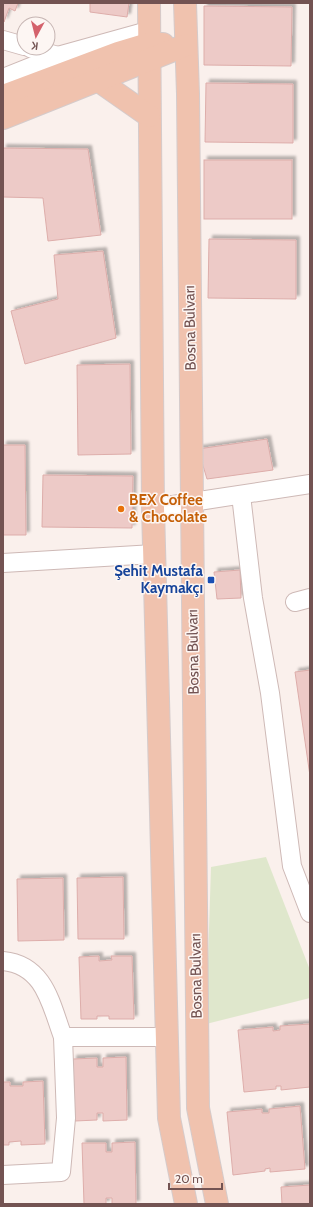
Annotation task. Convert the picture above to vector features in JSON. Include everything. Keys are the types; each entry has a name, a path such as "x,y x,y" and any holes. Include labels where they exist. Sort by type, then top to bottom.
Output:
{"main road":[{"name":"Bosna Bulvarı","path":"149,3 148,45 153,508 169,1118 186,1204"},
{"name":"Bosna Bulvarı","path":"185,3 198,1108 217,1204"},
{"path":"3,118 99,81 148,45"},
{"path":"3,96 118,46 186,45"},
{"path":"99,81 149,116"}],"street":[{"path":"3,40 16,44"},
{"path":"3,78 58,56 118,46"},
{"path":"153,508 310,484"},
{"path":"241,495 253,598 270,693 292,866 310,913"},
{"path":"3,563 154,554"},
{"path":"3,961 25,967 44,984 63,1037 66,1118 61,1172 3,1175"},
{"path":"63,1037 167,1037"}],"green space":[{"path":"266,857 310,970 310,998 206,1024 211,867"}],"building":[{"path":"3,3 18,3 15,11 9,8 4,22"},
{"path":"90,3 129,3 127,17 90,12"},
{"path":"204,6 292,7 291,66 204,65"},
{"path":"206,83 293,84 293,143 205,142"},
{"path":"3,148 88,149 101,235 48,241 43,198 3,197"},
{"path":"204,160 292,160 292,219 204,219"},
{"path":"209,239 296,240 296,299 208,298"},
{"path":"103,251 116,338 25,364 11,311 58,299 54,255"},
{"path":"130,364 131,454 78,455 77,365"},
{"path":"267,439 273,470 207,479 198,449"},
{"path":"3,445 25,445 26,535 3,535"},
{"path":"43,475 133,476 132,528 42,527"},
{"path":"240,570 241,598 217,599 214,572"},
{"path":"310,670 310,776 295,672"},
{"path":"123,877 124,939 78,939 77,878"},
{"path":"63,878 64,940 18,941 17,879"},
{"path":"99,956 99,961 112,960 111,956 132,956 134,1019 109,1019 109,1016 97,1016 97,1019 81,1019 79,957"},
{"path":"310,1024 310,1087 281,1090 281,1086 276,1086 276,1089 244,1092 238,1030 273,1027 273,1031 280,1030 280,1026"},
{"path":"126,1057 127,1120 103,1121 103,1113 97,1113 97,1120 75,1121 73,1059 97,1058 97,1067 103,1067 103,1058"},
{"path":"43,1081 45,1144 21,1145 21,1141 9,1142 9,1145 3,1145 3,1082 10,1082 10,1086 23,1086 23,1082"},
{"path":"300,1106 305,1169 270,1172 270,1168 265,1169 265,1171 233,1175 227,1112 262,1109 262,1113 269,1113 269,1109"},
{"path":"135,1142 136,1204 112,1204 112,1198 106,1198 106,1204 84,1204 82,1143 106,1143 106,1152 112,1152 112,1143"},
{"path":"310,1185 310,1204 282,1204 281,1187"}],"place":[{"name":"BEX Coffee & Chocolate","path":"121,509"},
{"name":"Şehit Mustafa Kaymakçı","path":"211,580"}]}
